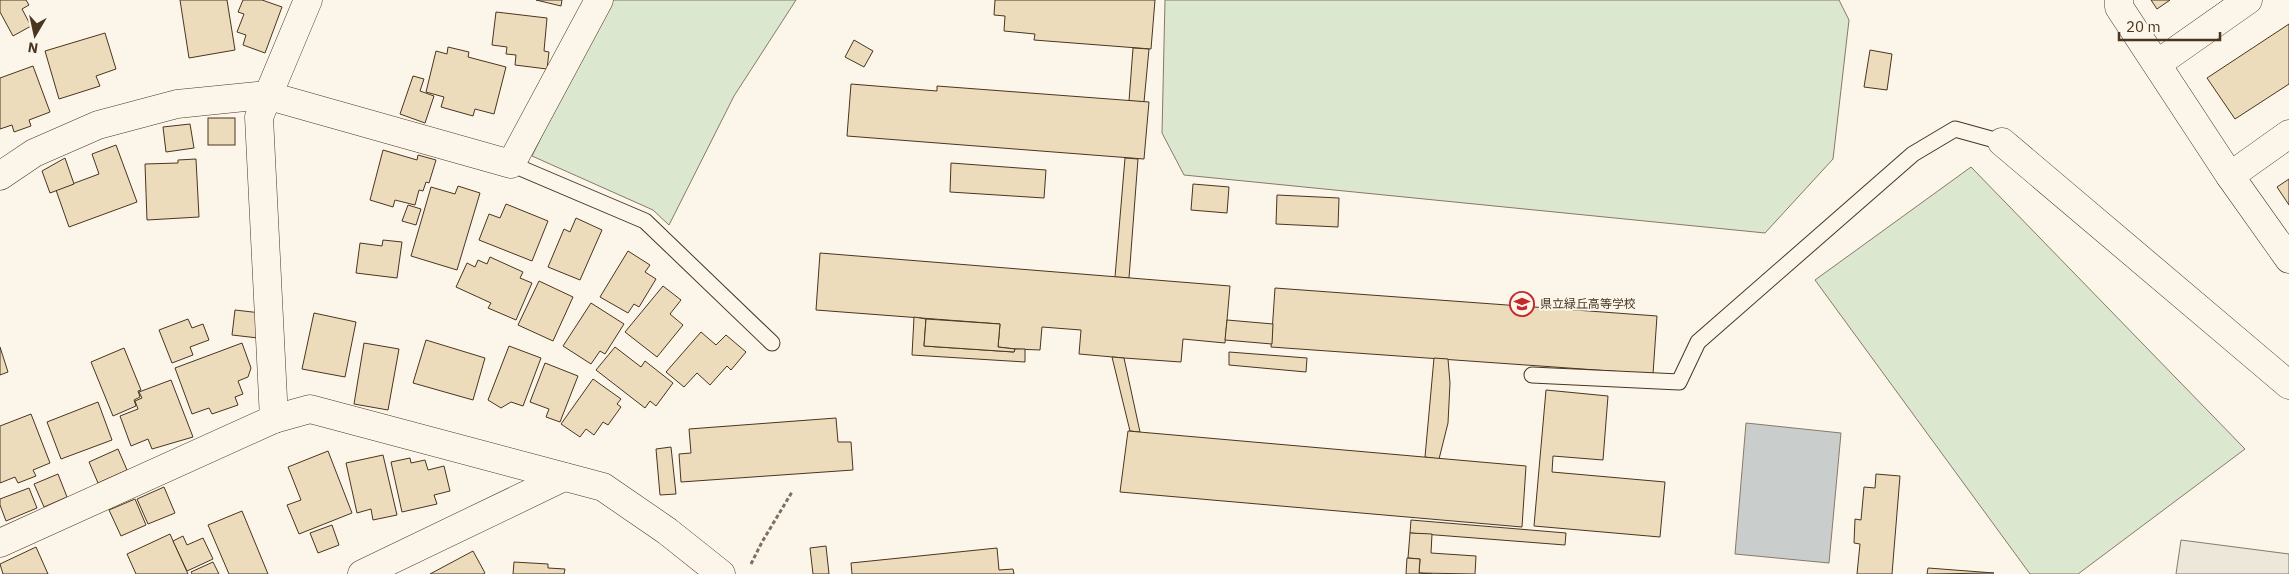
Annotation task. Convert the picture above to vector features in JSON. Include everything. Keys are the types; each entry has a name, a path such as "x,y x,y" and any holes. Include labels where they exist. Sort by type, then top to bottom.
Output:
{"street":[{"path":"274,420 259,117 266,95 308,0"},
{"path":"0,176 34,153 98,125 176,104 266,95 511,164 599,0"},
{"path":"2119,0 2119,7 2230,176 2289,259"},
{"path":"2157,64 2248,0"},
{"path":"2230,176 2289,134"},
{"path":"2002,142 2289,385"},
{"path":"0,543 274,420 310,409 603,487 667,531 721,574"},
{"path":"362,574 564,477"}],"lane":[{"path":"1532,375 1679,382 1698,342 1913,154 1956,129 2002,142"},
{"path":"511,164 645,221 772,343"}],"path":[{"path":"750,566 792,492"}],"green space":[{"path":"608,0 796,0 734,96 669,225 653,210 532,156"},
{"path":"1165,0 1839,0 1849,20 1833,159 1765,233 1184,175 1162,133"},
{"path":"1971,167 2245,449 2078,574 2030,574 1815,280"}],"shaded area":[{"path":"1746,423 1841,433 1829,563 1735,554"},
{"path":"2181,540 2289,554 2289,574 2176,574"}],"building":[{"path":"0,0 26,0 29,5 22,9 31,26 13,36 0,12"},
{"path":"180,0 227,0 235,50 189,58"},
{"path":"243,0 262,0 282,7 265,53 243,45 246,35 237,32 244,14 238,12"},
{"path":"536,0 562,0 561,6"},
{"path":"995,0 1155,0 1151,49 1034,40 1035,34 1004,31 1005,16 994,15"},
{"path":"2151,0 2170,0 2157,9"},
{"path":"496,12 547,18 544,51 549,52 547,69 515,65 516,55 506,54 507,47 492,45"},
{"path":"2289,24 2289,84 2235,119 2207,78"},
{"path":"105,33 116,69 96,76 100,86 59,99 45,51"},
{"path":"854,40 873,51 864,67 845,57"},
{"path":"448,47 469,52 468,57 506,67 494,114 475,109 473,116 441,107 444,97 426,92 436,51 447,54"},
{"path":"1133,48 1149,49 1144,102 1129,101"},
{"path":"1870,50 1892,54 1887,90 1864,87"},
{"path":"33,66 50,112 29,120 31,126 14,132 12,125 0,129 0,78"},
{"path":"413,76 424,79 420,91 434,96 425,123 400,114"},
{"path":"851,84 937,91 937,86 1149,102 1144,159 847,136"},
{"path":"208,118 235,118 235,145 208,145"},
{"path":"190,124 194,148 166,152 163,127"},
{"path":"116,145 137,202 69,227 56,190 99,174 92,154"},
{"path":"383,150 417,160 418,155 436,160 429,183 426,182 423,191 419,190 415,205 395,200 393,207 370,200"},
{"path":"65,158 74,184 50,193 42,171"},
{"path":"1125,158 1138,159 1129,278 1115,277"},
{"path":"196,159 199,217 147,220 145,164 178,163 178,160"},
{"path":"951,163 1046,170 1044,198 950,192"},
{"path":"2289,179 2289,205 2277,187"},
{"path":"1193,184 1229,187 1227,213 1191,210"},
{"path":"458,186 480,193 457,270 411,256 431,187 455,194"},
{"path":"1277,195 1339,198 1338,227 1276,224"},
{"path":"506,204 548,221 532,261 479,240 489,214 500,218"},
{"path":"408,205 421,209 416,225 402,221"},
{"path":"576,218 602,230 580,280 548,267 564,229 570,232"},
{"path":"383,240 402,242 397,278 356,273 360,243 382,246"},
{"path":"628,251 650,265 645,272 656,279 639,307 634,304 628,313 600,297"},
{"path":"820,253 1230,286 1225,343 1183,339 1181,362 1124,358 1079,354 1081,330 1042,327 1040,350 1015,349 998,347 1000,324 816,310"},
{"path":"490,257 523,272 520,278 532,283 516,320 488,308 491,303 456,287 467,263 475,267 478,260 487,264"},
{"path":"539,281 573,297 553,341 518,325"},
{"path":"663,286 681,300 670,314 683,325 657,357 625,332"},
{"path":"1275,288 1657,316 1653,374 1271,347"},
{"path":"591,303 624,324 605,354 600,351 591,364 563,346"},
{"path":"235,310 261,313 258,338 232,335"},
{"path":"314,313 356,322 345,377 302,369"},
{"path":"914,317 926,319 924,346 1014,352 1015,349 1025,349 1025,362 912,355"},
{"path":"188,319 192,328 203,324 209,340 190,347 193,355 172,363 159,330"},
{"path":"926,319 1000,324 998,347 1015,349 1014,352 924,346"},
{"path":"1227,320 1273,324 1272,344 1225,340"},
{"path":"701,332 716,345 726,335 746,352 731,370 727,366 710,385 697,373 684,387 666,372"},
{"path":"426,340 485,358 473,400 413,383"},
{"path":"242,343 251,368 248,377 238,381 243,394 235,397 238,405 212,414 209,408 192,414 175,368"},
{"path":"364,343 399,349 388,410 354,404"},
{"path":"509,346 541,358 523,406 511,402 501,408 488,400"},
{"path":"0,347 8,372 0,375"},
{"path":"615,347 641,367 645,361 673,383 656,406 650,401 645,408 596,370"},
{"path":"124,348 141,390 138,391 140,397 134,400 136,406 113,416 91,362"},
{"path":"1229,352 1307,358 1306,372 1229,365"},
{"path":"1112,357 1124,358 1140,432 1130,431"},
{"path":"1434,358 1448,359 1450,383 1448,423 1439,459 1425,457"},
{"path":"545,363 578,376 560,422 546,417 549,409 530,402"},
{"path":"593,379 621,399 617,404 621,407 608,425 603,422 594,435 586,429 580,437 561,424"},
{"path":"171,380 193,437 152,449 148,439 131,446 120,416 138,409 135,401 142,398 139,392"},
{"path":"1546,390 1608,396 1603,460 1553,456 1552,472 1665,482 1660,537 1534,526"},
{"path":"98,402 112,440 61,459 47,422"},
{"path":"31,414 50,463 33,470 36,476 18,483 15,477 0,483 0,426"},
{"path":"836,418 838,442 851,442 853,470 681,482 679,454 691,453 689,429"},
{"path":"1128,431 1526,466 1522,527 1120,492"},
{"path":"671,447 676,494 660,495 656,449"},
{"path":"118,449 127,470 98,483 89,462"},
{"path":"328,451 352,513 299,534 287,505 301,500 288,467"},
{"path":"383,455 397,515 373,520 371,509 357,513 346,463"},
{"path":"410,458 411,463 425,460 428,470 444,466 450,491 434,495 437,504 402,512 391,462"},
{"path":"58,474 67,497 44,507 34,484"},
{"path":"1876,474 1900,476 1892,574 1857,574 1860,544 1854,543 1855,519 1861,520 1864,487 1875,488"},
{"path":"164,487 175,513 148,524 137,499"},
{"path":"29,488 37,508 6,521 0,505 0,499"},
{"path":"135,499 146,525 121,536 109,510"},
{"path":"242,511 268,574 229,574 208,525"},
{"path":"1411,520 1566,533 1565,545 1410,533"},
{"path":"332,525 339,545 318,553 310,533"},
{"path":"1410,533 1432,534 1431,553 1476,556 1475,574 1419,573 1420,559 1408,558"},
{"path":"170,534 188,574 136,574 127,554"},
{"path":"183,536 187,545 203,538 213,559 187,571 173,541"},
{"path":"826,546 829,574 813,574 810,548"},
{"path":"36,547 48,574 3,574 0,564"},
{"path":"997,548 999,570 1013,569 1014,574 852,574 851,563"},
{"path":"473,551 485,573 430,574"},
{"path":"1407,558 1420,559 1419,573 1432,574 1406,574"},
{"path":"213,562 219,574 192,574 191,572"},
{"path":"514,562 548,564 548,568 565,569 564,574 513,574"},
{"path":"1928,568 1994,573 1927,574"}],"place":[{"name":"県立緑丘高等学校","path":"1522,304"}]}
